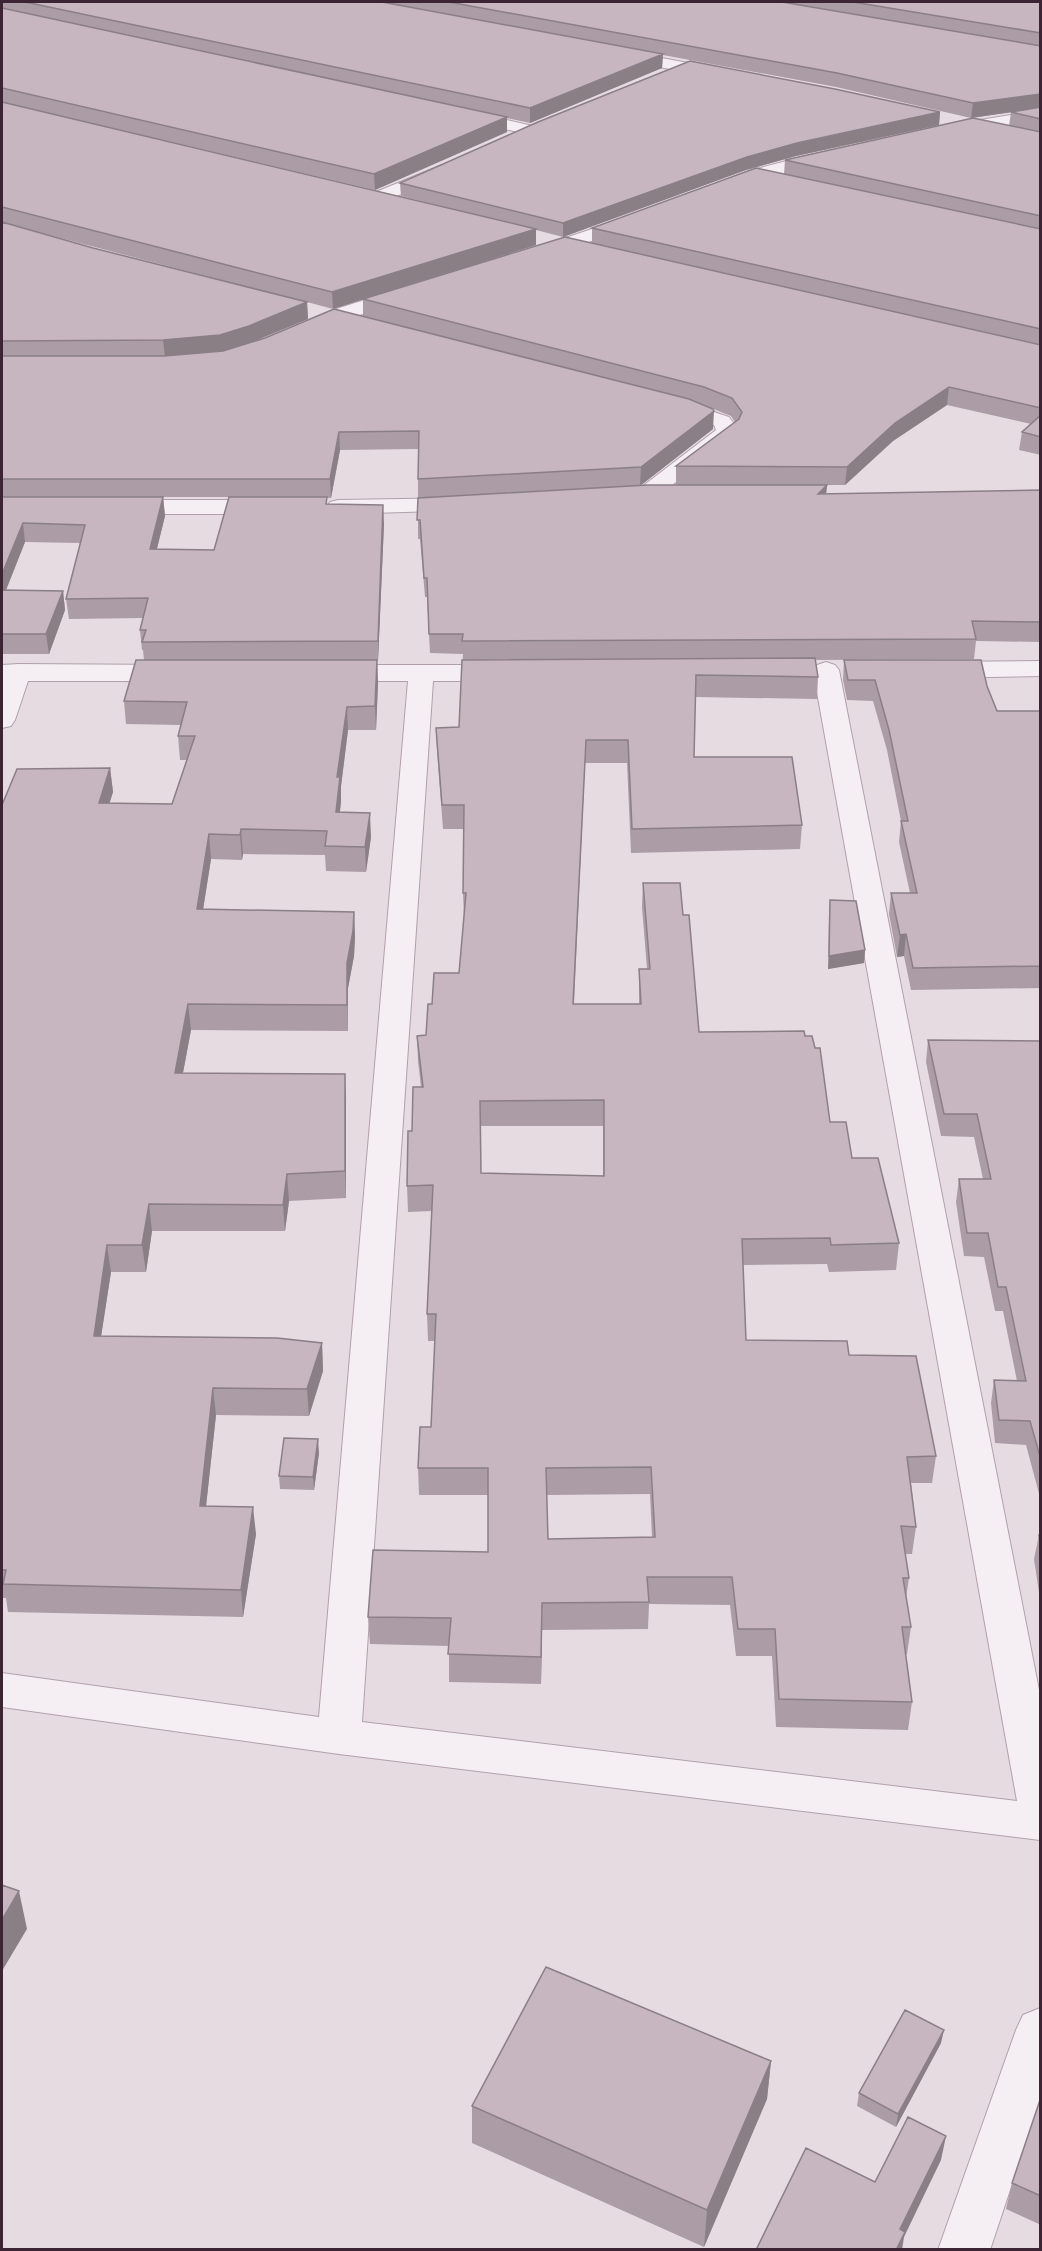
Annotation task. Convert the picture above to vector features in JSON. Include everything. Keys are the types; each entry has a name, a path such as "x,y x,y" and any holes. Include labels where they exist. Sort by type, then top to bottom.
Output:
{"street":[{"path":"606,52 731,76"},
{"path":"662,76 685,67"},
{"path":"451,112 537,127 501,143"},
{"path":"937,125 970,125 1041,115"},
{"path":"970,125 1017,136"},
{"path":"714,190 753,176 847,152"},
{"path":"377,198 460,162"},
{"path":"753,176 788,184"},
{"path":"355,193 410,206"},
{"path":"520,259 650,214"},
{"path":"531,237 599,253"},
{"path":"294,334 333,317 421,290"},
{"path":"298,308 367,326"},
{"path":"647,494 728,431 722,421 653,399"},
{"path":"624,496 681,494"},
{"path":"322,507 439,507 486,504"},
{"path":"92,507 287,507"},
{"path":"910,670 1041,669"},
{"path":"826,670 1041,1805"},
{"path":"2,720 10,672 196,673"},
{"path":"314,673 528,673"},
{"path":"339,1737 421,673"},
{"path":"2,1690 339,1737 1041,1822"},
{"path":"964,2250 1041,2030"}],"building":[{"path":"25,2 382,2 663,54 530,108"},
{"path":"449,2 782,2 1041,46 1041,94 973,103 837,73"},
{"path":"853,2 1041,2 1041,33"},
{"path":"2,8 507,117 374,174 2,88"},
{"path":"690,61 940,112 797,143 747,157 563,223 400,183 538,122"},
{"path":"2,102 536,229 332,292 2,207"},
{"path":"1041,107 1041,119 1011,112"},
{"path":"973,118 1041,132 1041,216 785,160"},
{"path":"756,168 1041,229 1041,329 592,228"},
{"path":"2,222 93,248 307,302 249,326 220,335 163,340 2,341"},
{"path":"565,237 1041,345 1041,408 949,387 895,423 847,467 676,466 739,419 742,412 732,398 704,387 363,299"},
{"path":"334,309 689,399 714,411 641,467 418,479 419,431 339,432 330,479 2,479 2,356 164,356 223,351 265,338"},
{"path":"1041,415 1041,437 1022,432"},
{"path":"648,485 827,485 818,494 1041,490 1041,622 972,621 976,639 462,641 463,634 429,634 427,578 424,578 420,520 417,520 418,498"},
{"path":"2,497 163,497 150,549 214,550 229,497 327,497 326,504 383,505 378,641 142,642 146,630 140,630 148,598 66,599 85,525 23,523 2,574"},
{"path":"2,590 63,591 46,634 2,634"},
{"path":"815,658 818,677 696,675 694,757 792,757 802,825 632,829 628,740 586,740 573,1004 641,1004 639,969 650,969 643,883 680,883 683,915 689,915 699,1032 804,1031 805,1036 812,1036 815,1048 820,1048 830,1122 846,1122 852,1158 878,1158 899,1243 831,1245 830,1238 742,1239 746,1340 847,1341 849,1355 916,1356 936,1456 907,1457 916,1527 901,1526 909,1578 903,1578 911,1627 902,1627 912,1702 779,1699 775,1629 738,1629 732,1577 647,1577 649,1602 542,1603 541,1657 448,1654 451,1618 368,1617 373,1550 488,1552 488,1468 418,1468 420,1427 431,1427 436,1314 427,1314 433,1185 407,1186 408,1131 412,1131 413,1087 423,1087 417,1036 426,1035 428,1004 432,1004 434,973 459,973 466,893 463,893 464,805 442,805 436,728 459,727 462,660","holes":["604,1100 604,1176 481,1173 480,1101","651,1467 655,1537 548,1539 546,1468"]},
{"path":"136,660 377,660 375,706 347,707 337,777 340,777 336,812 370,813 365,847 325,846 327,831 241,829 240,835 209,834 197,909 354,912 347,963 347,1005 188,1004 175,1073 345,1074 345,1171 287,1174 283,1205 149,1204 142,1245 107,1245 94,1336 277,1338 322,1343 307,1389 213,1388 200,1506 253,1507 241,1590 3,1584 6,1570 2,1570 2,805 17,769 110,768 99,803 172,804 195,736 178,736 187,702 124,701"},
{"path":"844,660 981,660 987,686 997,711 1041,711 1041,966 913,968 906,934 900,935 891,893 917,893 901,821 908,821 889,730 875,680 848,680"},
{"path":"830,900 856,901 865,950 829,956"},
{"path":"928,1040 1041,1041 1041,1460 1030,1421 999,1420 994,1380 1026,1381 1006,1287 998,1287 988,1233 967,1233 959,1179 991,1179 977,1114 944,1114"},
{"path":"284,1438 318,1439 313,1477 279,1476"},
{"path":"2,1885 19,1891 2,1920"},
{"path":"546,1967 771,2061 707,2210 472,2106"},
{"path":"905,2010 944,2030 898,2114 859,2093"},
{"path":"1041,2097 1041,2196 1012,2183"},
{"path":"908,2117 946,2136 900,2229 905,2232 896,2250 756,2250 806,2148 875,2182"}]}
